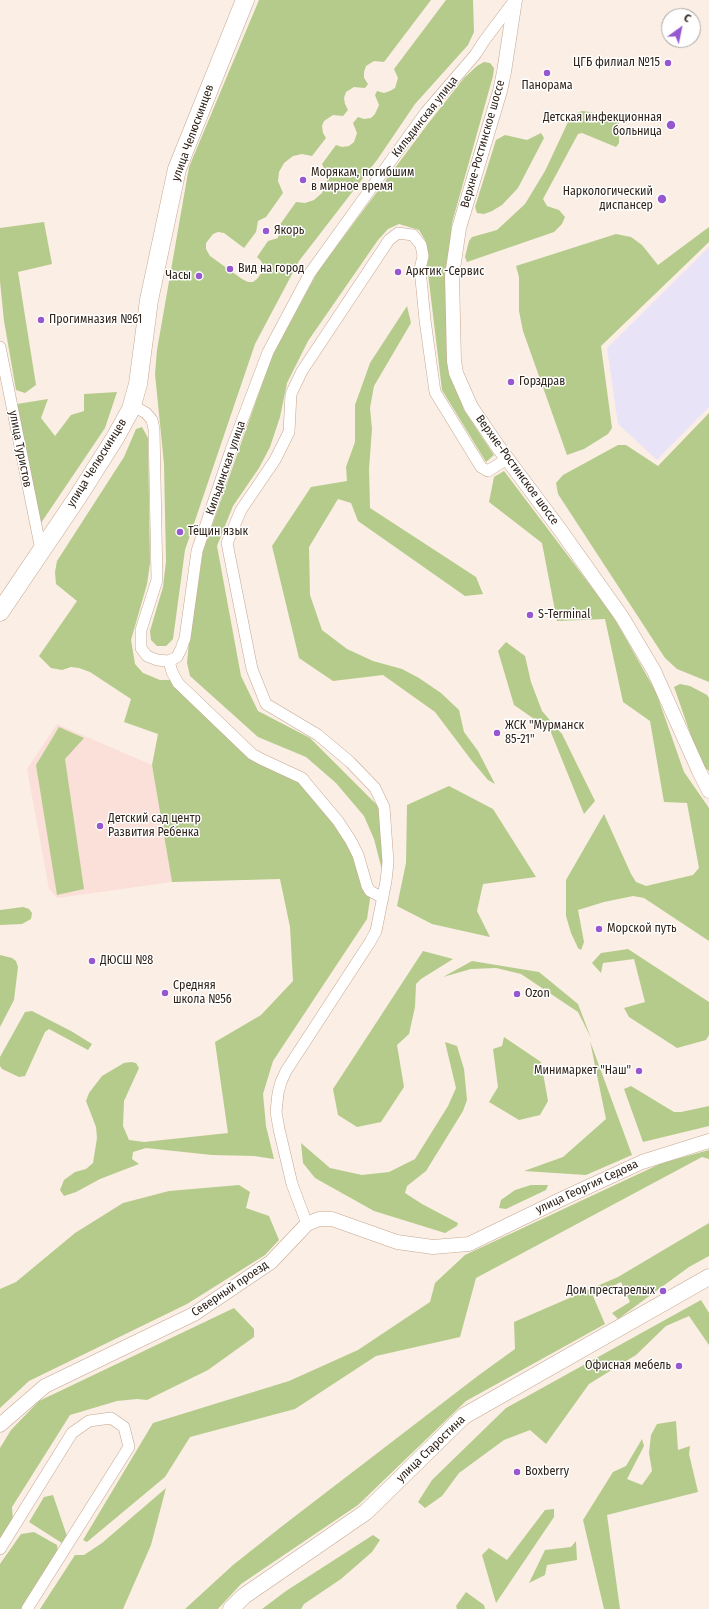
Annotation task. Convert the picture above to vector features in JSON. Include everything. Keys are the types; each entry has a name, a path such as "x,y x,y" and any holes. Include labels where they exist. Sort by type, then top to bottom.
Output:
{"main road":[{"name":"улица Челюскинцев","path":"0,612 115,438 131,408 138,384 149,300 177,169 245,0"},
{"name":"улица Старостина","path":"231,1609 244,1596 366,1512 464,1416 709,1277"}],"street":[{"name":"Кильдинская улица","path":"169,661 177,658 182,649 185,638 197,551 231,450 268,352 310,273 426,112 475,55 514,1"},
{"name":"Верхне-Ростинское шоссе","path":"514,1 504,72 459,228 452,276 454,361 456,374 472,407 507,459 561,531 622,617 654,671 698,771 709,791"},
{"path":"307,1224 292,1184 278,1130 276,1112 281,1082 286,1071 376,931 383,898 388,862 384,807 375,788 350,762 318,735 266,704 252,669 227,543 241,510 275,460 289,432 291,394 302,371 389,240 398,233 413,235 421,245 424,256 420,269 423,305 435,392 481,467 488,471 507,459"},
{"name":"улица Туристов","path":"0,347 41,550"},
{"path":"131,408 139,409 146,413 152,420 154,429 157,580 141,630 141,648 147,656 157,660 169,661 172,672 178,683 252,754 302,778 338,821 351,842 358,855 367,886 370,891 383,898"},
{"name":"улица Георгия Седова","path":"307,1224 319,1219 332,1219 398,1242 432,1247 469,1244 642,1162 709,1141"},
{"name":"Северный проезд","path":"0,1425 45,1386 194,1314 271,1262 307,1224"},
{"path":"0,1549 72,1433 89,1420 111,1418 124,1427 129,1447 27,1609"}],"shaded area":[{"path":"709,247 709,407 657,460 618,424 607,348"},
{"name":"Детский сад центр Развития Ребенка","path":"57,724 152,765 172,882 57,898 49,889 27,769"}],"green space":[{"path":"259,0 431,0 384,62 374,61 366,66 364,78 368,84 365,88 354,87 346,92 344,98 348,110 343,116 333,115 324,121 322,126 323,133 326,138 312,156 302,154 293,156 284,163 279,172 278,181 283,193 266,217 258,221 256,232 244,248 224,233 218,232 213,234 206,243 206,249 210,256 248,282 253,282 262,272 263,266 257,257 268,241 278,238 279,226 296,202 305,203 314,200 322,193 327,182 326,173 322,164 336,145 342,147 349,146 354,142 357,133 353,123 358,117 364,119 371,118 375,114 379,105 375,95 377,91 384,93 395,88 398,78 394,69 446,0 473,0 474,32 468,45 415,104 377,160 299,261 255,344 185,550 173,639 166,646 157,646 151,640 150,631 163,587 166,561 164,464 155,374 157,350 189,167"},
{"path":"484,62 490,63 494,68 493,76 452,223 447,272 447,361 464,410 494,455 486,462 442,390 427,265 429,256 425,240 419,230 399,224 388,229 378,240 308,341 287,383 280,417 270,447 259,468 233,506 217,546 241,676 258,711 310,738 385,813 382,870 374,839 364,816 336,783 306,757 258,737 190,676 187,663 189,642 203,551 272,356 318,271 464,78 477,66"},
{"path":"582,111 613,115 619,120 619,143 616,147 582,133 578,134 543,199 547,206 559,210 565,217 562,224 554,232 467,262 465,257 469,241 472,237 497,230 525,204 545,171 568,122 574,114"},
{"path":"541,133 544,138 518,188 502,205 484,214 477,213 475,207 496,140 505,135 527,140"},
{"path":"44,222 52,264 18,272 36,385 25,393 16,390 4,321 0,281 0,228"},
{"path":"709,227 709,242 601,346 612,428 608,434 584,449 567,455 523,331 519,311 519,277 516,266 616,234 631,237 642,245 658,265"},
{"path":"407,306 411,323 374,386 370,408 372,429 369,469 370,508 476,577 483,594 465,596 358,521 351,503 338,499 309,547 310,595 322,630 347,649 373,661 402,669 419,678 441,693 459,710 464,732 478,751 495,784 488,780 472,761 435,712 383,675 333,681 299,658 272,546 311,487 347,481 346,467 355,442 355,405 370,363"},
{"path":"117,392 105,428 41,523 17,404 48,399 41,418 55,436 71,415 84,411 84,394"},
{"path":"709,413 709,682 677,669 665,658 558,494 556,483 563,475 618,445 626,445 658,466"},
{"path":"142,427 148,438 150,563 147,584 131,640 135,664 143,673 160,680 179,680 246,749 297,772 326,802 368,877 370,899 367,919 273,1061 263,1094 266,1126 274,1159 254,1156 212,1155 146,1148 133,1152 132,1159 139,1164 100,1179 76,1192 64,1196 60,1190 64,1180 75,1172 86,1169 93,1163 97,1138 96,1127 86,1101 89,1093 102,1076 124,1063 136,1063 139,1068 124,1101 123,1126 129,1140 144,1142 228,1133 215,1042 261,1015 293,981 290,927 280,879 172,882 152,765 158,734 124,722 131,699 90,672 71,667 62,670 51,668 39,656 77,601 56,584 55,572 57,561 124,457 136,429"},
{"path":"504,471 612,614 656,692 684,772 709,808 709,941 644,898 633,896 604,902 578,910 584,942 581,950 578,948 571,933 566,916 566,880 604,814 636,882 646,886 693,875 699,868 687,803 664,802 650,721 623,702 605,619 557,621 542,543 489,502 494,477"},
{"path":"506,642 525,656 531,682 542,711 562,734 595,801 584,814 550,730 514,705 498,651"},
{"path":"680,684 690,686 707,695 709,698 709,771 705,768 695,747 674,687"},
{"path":"59,727 84,738 65,759 84,889 57,895 36,765"},
{"path":"449,786 493,809 536,877 483,884 477,911 490,937 432,924 397,906 406,863 407,805"},
{"path":"23,907 29,909 32,913 31,919 22,924 0,925 0,910"},
{"path":"628,949 709,1002 709,1035 706,1040 677,1048 629,1017 624,1008 645,1002 634,959 603,963 601,973 592,963 601,953"},
{"path":"423,951 453,959 421,979 416,984 415,1007 409,1034 397,1045 404,1087 381,1122 357,1127 338,1115 333,1089"},
{"path":"0,955 12,958 16,961 18,967 14,1000 0,1027"},
{"path":"472,961 539,972 578,1004 591,1038 578,1012 521,974 496,968 471,969 443,977"},
{"path":"32,1011 71,1031 92,1044 88,1050 49,1029 45,1032 25,1076 19,1077 2,1069 0,1066 0,1057 25,1012"},
{"path":"504,1037 541,1062 548,1101 540,1115 519,1120 489,1102 498,1087 493,1049 502,1046"},
{"path":"590,1041 632,1155 586,1175 524,1171 563,1157 606,1119"},
{"path":"445,1042 457,1046 464,1069 467,1100 463,1111 426,1171 407,1186 405,1193 458,1223 457,1226 445,1233 374,1211 315,1178 303,1163 301,1143 330,1168 362,1175 389,1172 415,1159 448,1106 456,1088"},
{"path":"631,1086 674,1112 709,1106 709,1126 643,1142 624,1089"},
{"path":"709,1150 709,1159 702,1157 476,1278 460,1337 376,1356 295,1409 190,1437 165,1477 87,1542 83,1540 153,1423 289,1381 358,1350 430,1302 435,1283 465,1255 662,1163"},
{"path":"239,1185 250,1192 246,1208 269,1216 279,1240 265,1255 187,1304 29,1381 0,1408 0,1289 16,1282 75,1233 123,1203 169,1191"},
{"path":"531,1185 548,1185 546,1190 506,1209 499,1208 501,1200 515,1190"},
{"path":"709,1223 709,1256 689,1267 618,1319 612,1313 630,1302 621,1282 593,1296 605,1324 466,1401 358,1505 241,1584 218,1609 185,1609 233,1565 281,1527 515,1349 514,1322 618,1277"},
{"path":"701,1300 709,1313 709,1345 689,1316 666,1326 636,1355 589,1384 546,1444 530,1430 504,1440 459,1473 442,1496 425,1508 418,1502 432,1480 506,1408"},
{"path":"234,1308 254,1329 254,1337 208,1370 147,1400 137,1399 117,1401 70,1415 12,1507 13,1522 0,1539 0,1448 11,1430 39,1401"},
{"path":"676,1421 678,1450 690,1446 689,1454 698,1492 607,1515 620,1609 604,1609 583,1520 613,1472 626,1466 642,1439 644,1446 627,1479 642,1485 652,1471 649,1453 651,1435 657,1424"},
{"path":"166,1488 151,1545 123,1609 40,1609 75,1555 84,1555 102,1543"},
{"path":"53,1495 68,1539 65,1545 29,1522 44,1497"},
{"path":"554,1509 554,1517 496,1603 482,1555 489,1548 507,1560 545,1510"},
{"path":"34,1532 57,1545 58,1555 25,1609 0,1609 0,1564 21,1534"},
{"path":"373,1535 380,1540 372,1552 341,1579 304,1604 301,1609 262,1609 286,1591"},
{"path":"576,1541 577,1560 547,1565 545,1575 529,1583 545,1550 571,1547"},
{"path":"466,1592 484,1605 485,1609 457,1609 456,1606"}],"place":[{"name":"ЦГБ филиал №15","path":"668,63"},
{"name":"Панорама","path":"547,73"},
{"name":"Детская инфекционная больница","path":"671,125"},
{"name":"Морякам, погибшим в мирное время","path":"303,180"},
{"name":"Наркологический диспансер","path":"662,199"},
{"name":"Якорь","path":"266,231"},
{"name":"Вид на город","path":"230,269"},
{"name":"Арктик -Сервис","path":"398,272"},
{"name":"Часы","path":"199,276"},
{"name":"Прогимназия №61","path":"41,320"},
{"name":"Горздрав","path":"511,382"},
{"name":"Тёщин язык","path":"180,532"},
{"name":"S-Terminal","path":"530,615"},
{"name":"ЖСК \"Мурманск 85-21\"","path":"497,733"},
{"name":"Детский сад центр Развития Ребенка","path":"100,826"},
{"name":"Морской путь","path":"599,929"},
{"name":"ДЮСШ №8","path":"92,961"},
{"name":"Средняя школа №56","path":"165,993"},
{"name":"Ozon","path":"517,994"},
{"name":"Минимаркет \"Наш\"","path":"639,1071"},
{"name":"Дом престарелых","path":"663,1291"},
{"name":"Офисная мебель","path":"679,1366"},
{"name":"Boxberry","path":"517,1472"}]}
